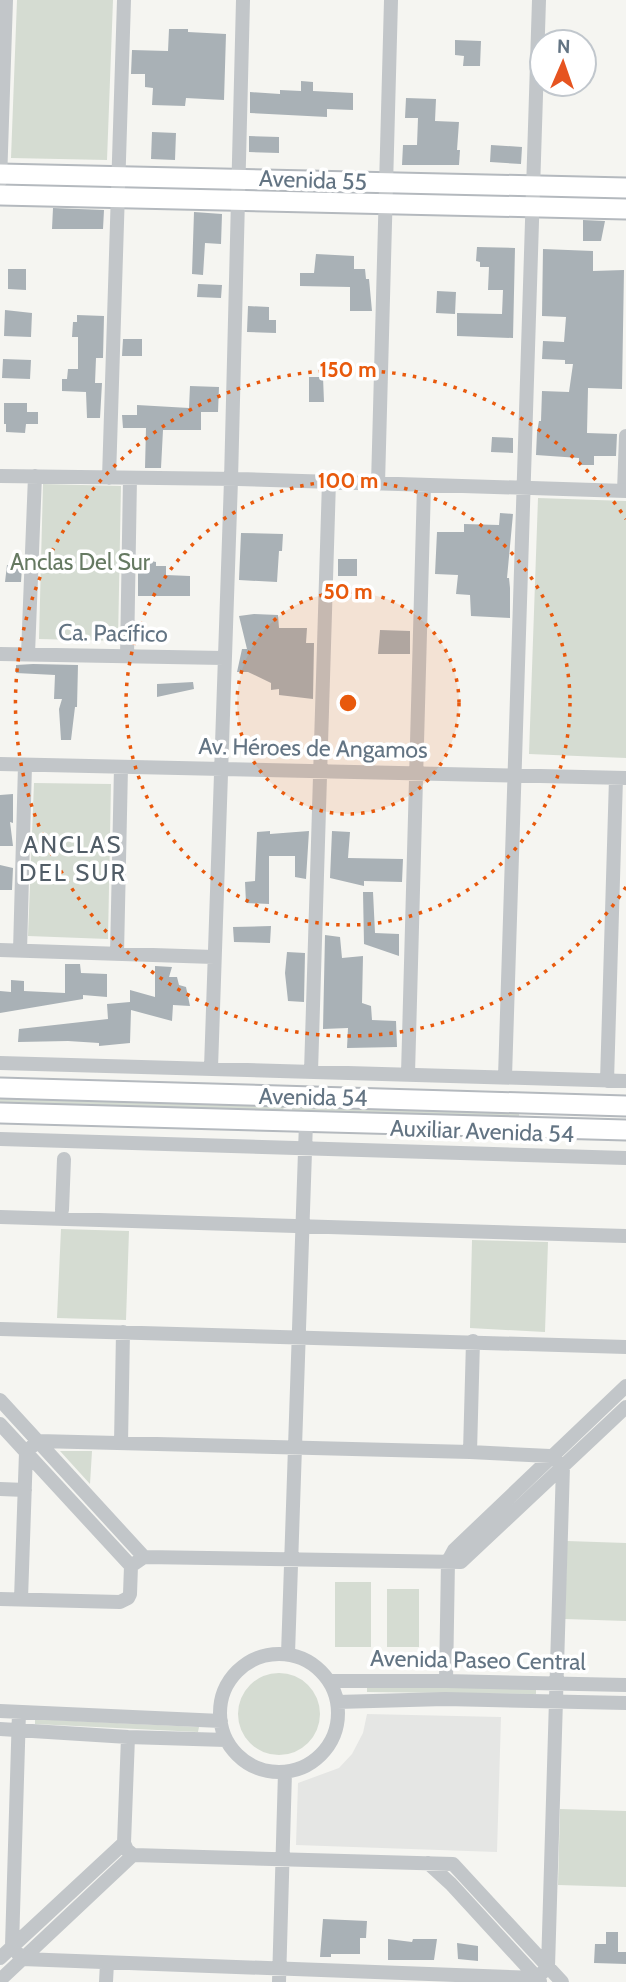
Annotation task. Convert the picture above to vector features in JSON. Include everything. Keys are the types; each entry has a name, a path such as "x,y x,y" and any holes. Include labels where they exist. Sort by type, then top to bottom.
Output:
{"street":[{"path":"0,189 6,0"},
{"path":"109,478 124,0"},
{"path":"211,1068 231,480 243,0"},
{"path":"378,484 391,0"},
{"path":"505,1077 539,0"},
{"name":"Avenida 55","path":"0,174 626,188"},
{"name":"Avenida 55","path":"0,195 626,209"},
{"path":"0,476 329,481 625,491 626,436"},
{"path":"29,654 35,476"},
{"path":"127,656 131,478"},
{"path":"311,1072 329,481"},
{"path":"408,1074 424,485"},
{"name":"Ca. Pacífico","path":"0,654 224,658"},
{"name":"Av. Héroes de Angamos","path":"0,764 621,778"},
{"path":"20,951 25,765"},
{"path":"117,954 121,767"},
{"path":"607,1081 621,778"},
{"path":"0,950 214,957"},
{"path":"0,1063 626,1082"},
{"name":"Avenida 54","path":"0,1088 626,1106"},
{"name":"Avenida 54","path":"0,1113 626,1130"},
{"path":"288,1654 306,1122"},
{"name":"Auxiliar Avenida 54","path":"0,1139 626,1158"},
{"path":"61,1210 64,1159"},
{"path":"0,1217 626,1236"},
{"path":"0,1329 473,1341 626,1348"},
{"path":"121,1443 123,1332"},
{"path":"470,1452 473,1341"},
{"path":"446,1681 448,1561 454,1550 626,1386"},
{"path":"0,1400 144,1557"},
{"path":"131,1566 144,1557 461,1562 626,1407"},
{"path":"0,1424 131,1566 130,1594 125,1601 0,1598"},
{"path":"21,1599 26,1452 38,1441 470,1452 550,1456 563,1466"},
{"path":"539,1980 548,1967 563,1466"},
{"path":"0,1489 25,1490"},
{"path":"288,1654 319,1669 329,1681 337,1702 338,1716 330,1742 311,1762 285,1772 267,1770 250,1764 226,1740 221,1721 221,1703 227,1685 238,1671 253,1660 288,1654"},
{"name":"Avenida Paseo Central","path":"329,1681 626,1685"},
{"name":"Avenida Paseo Central","path":"337,1702 445,1699 626,1703"},
{"path":"0,1711 221,1721"},
{"path":"19,1712 12,1946 22,1959 280,1975 539,1980"},
{"path":"0,1729 226,1740"},
{"path":"0,1980 129,1849 128,1737"},
{"path":"280,1975 285,1772"},
{"path":"0,1958 129,1849 282,1860 453,1864 562,1982"},
{"path":"0,1862 15,1863"},
{"path":"428,1863 452,1884 539,1980"},
{"path":"106,1982 107,1963"}],"shaded area":[{"path":"367,1714 501,1717 497,1852 296,1845 298,1783 339,1768 352,1754 363,1733"}],"green space":[{"path":"17,0 113,0 107,160 11,158"},
{"name":"Anclas Del Sur","path":"43,484 121,486 118,641 39,639"},
{"path":"538,498 626,501 626,758 529,754"},
{"path":"34,783 111,784 108,939 28,936"},
{"path":"0,1095 284,1104 283,1113 0,1105"},
{"path":"292,1105 519,1109 519,1120 292,1114"},
{"path":"61,1229 129,1231 126,1320 57,1318"},
{"path":"472,1240 548,1242 545,1332 470,1328"},
{"path":"60,1451 92,1451 90,1484"},
{"path":"567,1541 626,1543 626,1621 565,1619"},
{"path":"335,1582 371,1582 371,1647 335,1647"},
{"path":"387,1589 419,1589 419,1647 387,1647"},
{"path":"279,1673 295,1676 308,1685 317,1698 320,1714 317,1730 308,1743 295,1752 279,1755 263,1752 250,1743 241,1730 238,1714 241,1698 250,1685 263,1676"},
{"path":"367,1686 536,1688 536,1694 367,1692"},
{"path":"35,1719 199,1727 198,1732 35,1724"},
{"path":"560,1809 626,1811 626,1887 558,1885"}],"building":[{"path":"169,29 226,34 224,100 186,98 185,106 152,105 153,88 145,87 145,74 131,74 132,50 168,51"},
{"path":"455,40 481,41 480,66 463,66 464,56 455,55"},
{"path":"301,81 313,82 313,91 353,93 353,110 327,109 327,117 250,113 250,92 280,94 280,90 301,91"},
{"path":"406,98 436,99 435,121 459,122 459,165 402,165 403,145 417,145 418,118 405,118"},
{"path":"152,132 176,133 175,160 151,159"},
{"path":"249,136 279,137 279,153 249,152"},
{"path":"491,145 522,147 521,164 490,162"},
{"path":"53,208 104,210 103,229 52,229"},
{"path":"194,212 222,214 221,244 205,243 203,275 192,274"},
{"path":"583,220 605,221 601,241 583,241"},
{"path":"477,247 515,248 513,338 457,336 457,313 502,314 503,290 488,290 489,267 480,267 480,262 476,261"},
{"path":"543,249 593,251 593,271 624,270 622,389 588,388 587,433 617,434 616,456 594,456 594,465 579,465 579,458 536,455 542,391 569,392 573,364 565,364 565,360 542,359 543,341 564,342 566,317 542,316"},
{"path":"316,254 354,256 354,269 365,269 366,279 369,279 372,311 350,311 350,287 300,286 300,273 314,273"},
{"path":"8,269 26,269 26,290 8,289"},
{"path":"198,284 222,285 221,298 197,297"},
{"path":"437,291 456,292 455,314 436,313"},
{"path":"248,306 269,307 269,320 276,320 276,333 247,332"},
{"path":"5,310 32,313 31,337 4,336"},
{"path":"77,315 104,316 103,358 96,358 95,383 102,383 100,418 87,418 86,392 62,391 62,379 67,379 68,369 78,369 78,337 72,337 73,322 77,322"},
{"path":"123,339 142,339 142,356 122,356"},
{"path":"3,359 31,360 30,379 2,378"},
{"path":"309,377 323,377 324,402 309,402"},
{"path":"190,386 219,387 218,412 201,412 201,430 163,430 161,468 145,468 146,428 123,428 122,415 137,415 137,405 189,408"},
{"path":"4,403 27,403 27,412 38,412 38,424 26,424 25,433 6,432"},
{"path":"492,437 513,438 513,453 491,452"},
{"path":"500,513 513,514 507,578 510,588 510,618 471,616 470,595 456,594 458,575 435,574 437,532 464,532 464,524 499,525"},
{"path":"241,533 283,534 277,582 239,580"},
{"path":"138,555 151,555 151,561 156,562 156,566 166,566 166,575 190,576 190,596 138,596"},
{"path":"338,559 357,559 357,576 338,576"},
{"path":"7,565 22,567 21,582 5,582"},
{"path":"278,615 279,628 307,628 306,643 314,643 313,699 279,695 279,689 271,690 271,683 248,672 237,672 242,649 247,649 239,616"},
{"path":"380,630 410,631 410,654 378,654"},
{"path":"16,665 78,665 77,707 71,740 61,740 59,709 62,699 54,699 55,675 16,673"},
{"path":"193,682 194,689 157,697 157,684"},
{"path":"13,794 13,823 10,822 13,846 0,846 0,795"},
{"path":"270,831 270,834 309,831 306,879 295,877 295,856 269,856 269,904 246,903 245,882 255,881 257,832"},
{"path":"332,831 350,832 348,858 403,859 402,882 364,881 364,886 330,878"},
{"path":"0,865 13,868 12,890 0,890"},
{"path":"363,892 373,892 375,933 399,934 399,956 364,944"},
{"path":"271,926 270,943 234,942 233,927"},
{"path":"325,935 340,937 342,958 363,956 362,1003 371,1006 372,1020 396,1021 397,1047 347,1048 348,1028 323,1029"},
{"path":"287,952 305,953 304,1002 288,1001 285,973"},
{"path":"65,964 80,964 81,973 107,974 107,997 83,995 83,999 0,1013 0,991 11,992 11,980 24,981 24,991 65,993"},
{"path":"155,966 172,967 169,977 177,977 179,985 186,987 190,1006 173,1005 172,1021 131,1010 130,1043 99,1046 99,1043 68,1041 18,1042 19,1029 108,1019 107,1004 130,1002 130,990 155,997"},
{"path":"323,1919 367,1921 366,1938 360,1938 360,1954 331,1954 331,1957 320,1957"},
{"path":"606,1932 618,1932 618,1952 626,1952 626,1964 594,1963 595,1944 606,1944"},
{"path":"388,1939 412,1942 413,1939 437,1939 434,1960 388,1960"},
{"path":"457,1943 478,1946 478,1961 458,1959"}],"district":[{"name":"ANCLAS DEL SUR","path":"73,858"}]}
